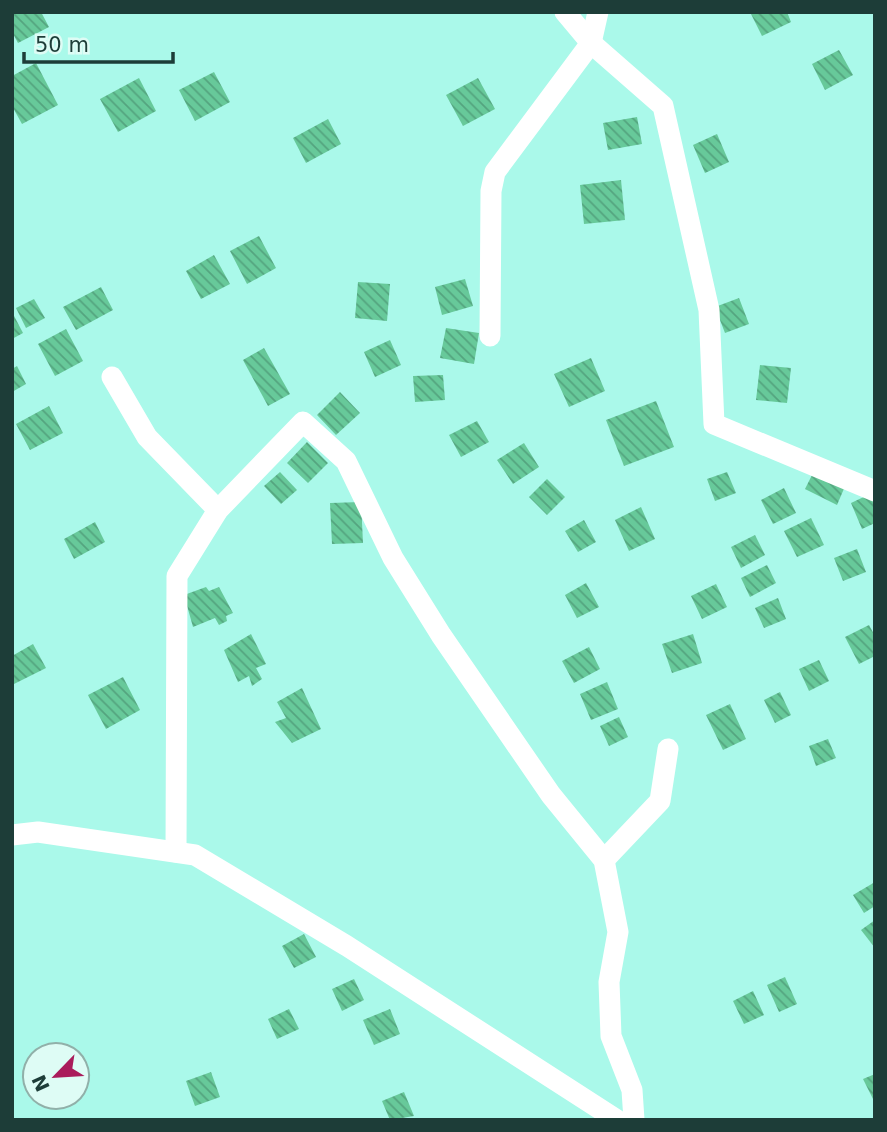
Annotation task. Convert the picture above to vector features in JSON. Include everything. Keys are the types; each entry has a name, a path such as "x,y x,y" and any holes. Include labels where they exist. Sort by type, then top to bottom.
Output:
{"street":[{"path":"565,12 591,43 663,106 709,310 714,424 847,477 875,491"},
{"path":"490,337 491,191 495,172 591,43 598,12"},
{"path":"111,377 147,437 218,510"},
{"path":"176,852 177,576 218,510 303,422 346,461 393,558 441,635 551,795 604,860 618,932 609,982 611,1036 632,1090 634,1120"},
{"path":"604,860 660,801 668,749"},
{"path":"12,835 38,832 195,855 347,946 617,1120"}],"building":[{"path":"12,12 41,12 49,27 18,43 12,32"},
{"path":"750,12 787,12 791,22 762,36"},
{"path":"839,50 853,75 825,90 812,64"},
{"path":"36,63 58,105 22,124 12,106 12,76"},
{"path":"214,72 230,102 195,121 179,90"},
{"path":"139,78 156,111 118,132 100,99"},
{"path":"478,78 495,109 463,126 446,95"},
{"path":"637,117 642,144 608,150 603,123"},
{"path":"328,119 341,144 306,163 293,138"},
{"path":"717,134 729,162 705,173 693,145"},
{"path":"621,180 625,220 584,224 580,185"},
{"path":"259,236 276,268 247,284 230,251"},
{"path":"214,255 230,284 201,299 186,271"},
{"path":"465,279 473,306 442,315 435,287"},
{"path":"358,282 390,284 387,321 355,318"},
{"path":"101,287 113,310 76,330 63,307"},
{"path":"739,298 749,324 725,333 715,307"},
{"path":"34,299 45,318 26,328 16,308"},
{"path":"12,312 23,333 12,339"},
{"path":"446,328 479,333 474,364 440,358"},
{"path":"66,329 83,361 55,376 38,344"},
{"path":"390,340 401,365 375,377 364,352"},
{"path":"264,348 290,394 268,406 243,360"},
{"path":"591,358 605,391 569,407 554,374"},
{"path":"760,365 791,368 787,403 756,400"},
{"path":"17,366 26,384 12,392 12,369"},
{"path":"443,375 445,400 415,402 413,376"},
{"path":"340,392 360,413 336,435 317,415"},
{"path":"656,401 674,447 624,466 606,420"},
{"path":"49,406 63,433 30,450 16,424"},
{"path":"477,421 489,442 461,457 449,435"},
{"path":"307,442 328,463 308,483 287,463"},
{"path":"524,443 539,467 513,484 497,460"},
{"path":"815,469 846,484 837,505 805,489"},
{"path":"280,472 297,490 281,504 264,486"},
{"path":"727,472 736,493 715,501 707,479"},
{"path":"547,479 565,497 547,515 529,497"},
{"path":"784,488 796,513 773,524 761,500"},
{"path":"870,494 875,504 875,523 862,529 851,503"},
{"path":"361,502 363,543 332,544 330,503"},
{"path":"641,507 655,539 629,551 615,520"},
{"path":"811,518 824,545 797,557 784,531"},
{"path":"584,520 596,542 578,552 565,531"},
{"path":"95,522 105,542 74,559 64,539"},
{"path":"755,535 765,555 741,568 731,547"},
{"path":"857,549 866,572 843,581 834,558"},
{"path":"767,565 776,583 750,597 741,578"},
{"path":"586,583 599,607 577,618 565,595"},
{"path":"716,584 727,607 702,619 691,596"},
{"path":"206,587 209,591 219,587 233,613 226,616 227,621 219,625 215,618 193,627 184,595"},
{"path":"778,598 786,619 764,628 755,608"},
{"path":"869,625 875,636 875,656 859,664 845,637"},
{"path":"251,634 266,664 256,668 262,679 252,686 249,676 238,682 224,650"},
{"path":"693,634 702,663 672,673 662,644"},
{"path":"33,644 46,668 12,685 12,656"},
{"path":"589,647 600,669 574,683 562,661"},
{"path":"819,660 829,681 809,691 799,669"},
{"path":"123,677 140,710 106,729 88,695"},
{"path":"607,682 618,709 591,720 580,694"},
{"path":"302,688 321,729 292,743 275,722 286,718 277,702"},
{"path":"780,692 791,715 775,723 764,700"},
{"path":"730,704 746,739 723,750 706,715"},
{"path":"619,717 628,737 609,746 600,726"},
{"path":"828,739 836,758 816,766 809,746"},
{"path":"875,882 875,906 864,913 853,895"},
{"path":"875,920 875,948 861,930"},
{"path":"304,934 316,957 294,968 282,946"},
{"path":"785,977 797,1004 779,1012 767,985"},
{"path":"354,979 364,1000 342,1011 332,989"},
{"path":"753,991 764,1015 744,1024 733,1001"},
{"path":"289,1009 299,1029 277,1039 268,1019"},
{"path":"390,1009 400,1034 374,1045 363,1020"},
{"path":"211,1072 220,1097 195,1106 186,1081"},
{"path":"875,1074 875,1103 863,1079"},
{"path":"404,1092 414,1116 390,1120 382,1101"}]}
